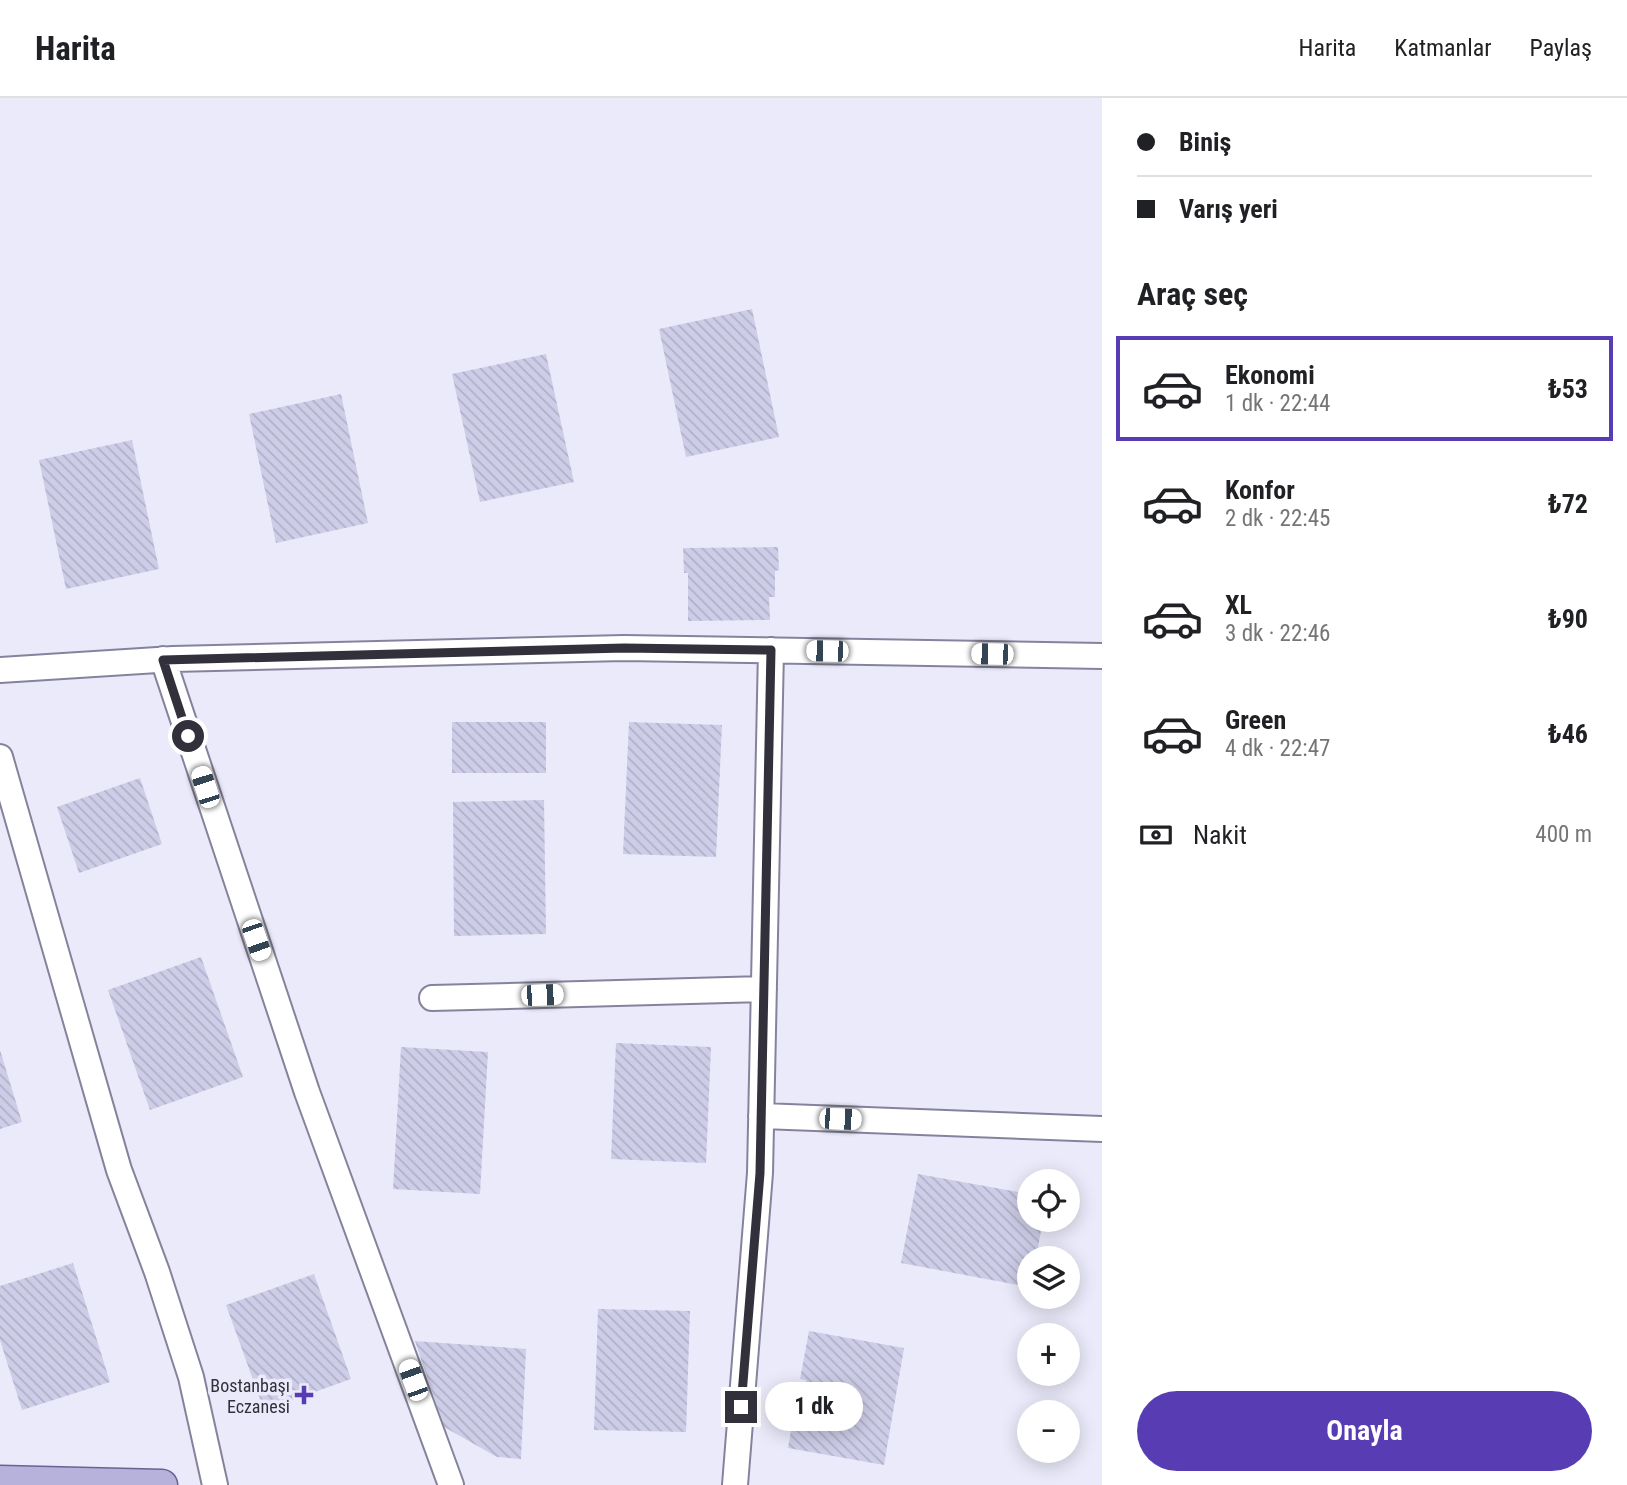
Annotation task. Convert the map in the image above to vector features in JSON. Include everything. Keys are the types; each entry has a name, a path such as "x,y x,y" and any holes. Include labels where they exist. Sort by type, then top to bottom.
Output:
{"main road":[{"path":"0,1481 162,1485"}],"street":[{"path":"0,670 163,660 624,648 1102,656"},
{"path":"735,1485 760,1173 771,650"},
{"path":"163,660 307,1092 451,1485"},
{"path":"0,757 119,1170 157,1272 191,1377 215,1485"},
{"path":"432,998 764,989"},
{"path":"761,1116 1102,1129"}],"building":[{"path":"752,309 779,437 686,457 659,329"},
{"path":"546,354 574,482 480,502 452,374"},
{"path":"341,394 368,523 276,543 249,414"},
{"path":"132,440 159,569 66,589 39,460"},
{"path":"778,547 779,570 775,571 775,597 769,597 770,620 688,621 688,573 684,573 683,548"},
{"path":"452,722 546,722 546,773 452,773"},
{"path":"629,722 722,725 716,857 623,854"},
{"path":"140,778 162,844 79,873 57,807"},
{"path":"544,800 546,934 454,936 453,802"},
{"path":"201,957 243,1077 150,1110 108,990"},
{"path":"616,1043 711,1047 706,1163 611,1159"},
{"path":"401,1047 488,1052 480,1194 393,1189"},
{"path":"0,1050 22,1122 0,1129"},
{"path":"918,1174 1017,1192 1017,1232 1041,1232 1038,1246 1017,1246 1017,1285 901,1263"},
{"path":"73,1263 110,1382 22,1410 0,1340 0,1286"},
{"path":"314,1274 351,1379 264,1410 226,1305"},
{"path":"598,1309 690,1311 686,1432 594,1430"},
{"path":"809,1331 904,1348 884,1465 788,1448 796,1402 802,1403 806,1380 800,1379"},
{"path":"415,1341 526,1349 521,1459 497,1457 444,1427"}],"place":[{"name":"Bostanbaşı Eczanesi","path":"304,1395"}],"route":[{"path":"188,736 163,660 624,648 771,650 760,1173 741,1407"}]}
